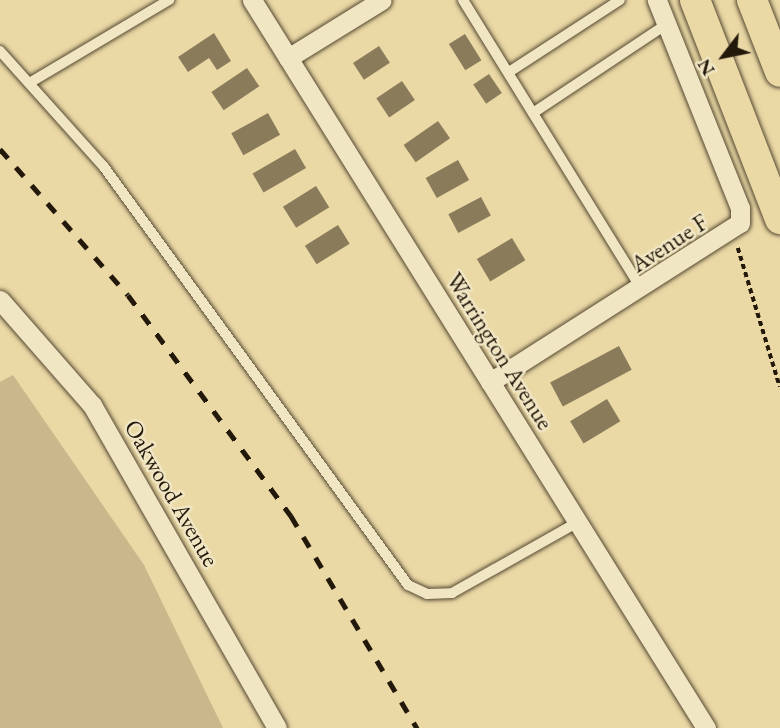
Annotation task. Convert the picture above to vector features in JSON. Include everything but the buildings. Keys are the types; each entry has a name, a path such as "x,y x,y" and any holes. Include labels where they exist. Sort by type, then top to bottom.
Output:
{"main road":[{"path":"695,0 780,219"},
{"path":"752,0 780,72"}],"street":[{"name":"Warrington Avenue","path":"252,0 706,728"},
{"path":"288,58 382,0"},
{"name":"Avenue F","path":"490,382 642,290 740,223 740,208 657,0"},
{"name":"Oakwood Avenue","path":"0,300 92,405 277,728"}],"lane":[{"path":"31,82 169,0"},
{"path":"463,0 642,290"},
{"path":"509,72 620,0"},
{"path":"533,113 667,24"},
{"path":"0,51 31,82 104,167 408,585 427,594 452,593 578,522"}],"path":[{"path":"737,246 780,387"}],"shaded area":[{"path":"13,375 144,565 223,728 0,728 0,382"}],"railway":[{"path":"0,149 128,295 291,516 417,728"}]}
